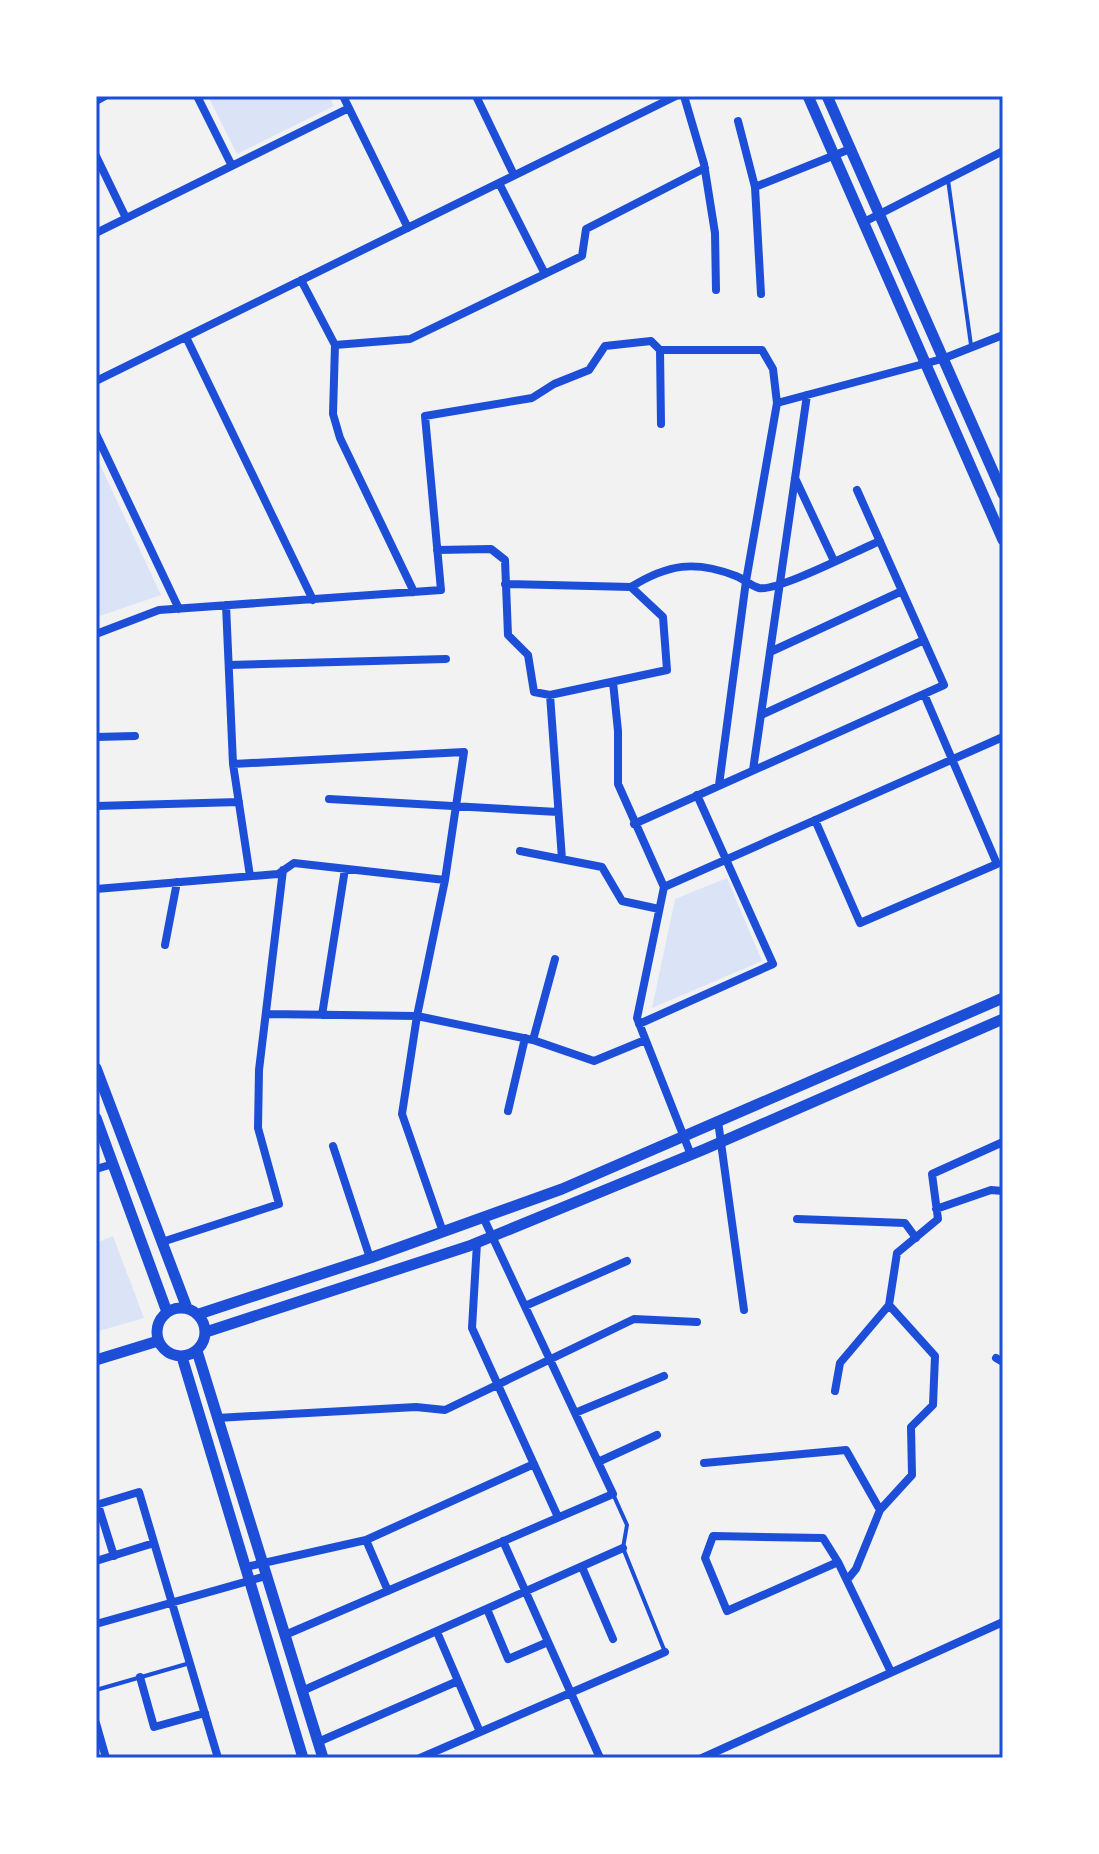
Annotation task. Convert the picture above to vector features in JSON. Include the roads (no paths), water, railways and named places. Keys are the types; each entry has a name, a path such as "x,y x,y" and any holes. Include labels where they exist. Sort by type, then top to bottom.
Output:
{"street":[{"path":"96,101 105,96"},
{"path":"197,96 232,166"},
{"path":"343,96 408,228"},
{"path":"476,96 514,175"},
{"path":"96,381 676,96"},
{"path":"684,96 705,168 715,233 716,290"},
{"path":"808,96 1003,540"},
{"path":"827,96 1003,494"},
{"path":"96,233 349,108"},
{"path":"738,121 755,187 761,294"},
{"path":"755,187 850,149"},
{"path":"864,222 1003,151"},
{"path":"96,156 126,218"},
{"path":"335,345 410,339 582,256 586,229 705,168"},
{"path":"499,183 545,274"},
{"path":"301,280 335,345 333,414 340,438 414,592"},
{"path":"777,403 942,359 1003,335"},
{"path":"186,337 313,600"},
{"path":"96,634 159,610 441,590 425,416 532,398 554,384 589,370 605,346 651,341 660,350 661,424"},
{"path":"660,350 762,350 773,369 777,403 746,581 719,785"},
{"path":"753,770 807,395"},
{"path":"96,434 179,609"},
{"path":"795,478 834,561"},
{"path":"634,824 944,685 857,490"},
{"path":"505,584 631,587 649,576 680,565 710,567 760,588 780,584 880,541"},
{"path":"437,550 491,549 505,560 508,635 528,655 534,692 550,695 667,670 663,617 631,587"},
{"path":"770,652 902,591"},
{"path":"226,605 233,764 250,876"},
{"path":"761,715 924,640"},
{"path":"229,665 446,659"},
{"path":"613,682 618,731 618,784 664,887 637,1018 691,1155"},
{"path":"815,820 860,923 997,864 924,694"},
{"path":"550,695 562,859"},
{"path":"96,737 135,736"},
{"path":"664,887 1003,737"},
{"path":"233,764 464,752 445,880 417,1016 402,1114 443,1232"},
{"path":"639,1024 773,964 697,795"},
{"path":"329,799 558,812"},
{"path":"96,806 239,802"},
{"path":"520,851 602,867 622,901 659,909"},
{"path":"96,889 278,874 294,863 445,880"},
{"path":"322,1015 345,869"},
{"path":"162,1242 279,1204 258,1128 259,1070 283,870"},
{"path":"165,945 177,882"},
{"path":"508,1111 555,959"},
{"path":"199,1314 370,1258 562,1189 1003,998"},
{"path":"266,1014 417,1016 529,1039 594,1061 645,1040"},
{"path":"206,1332 477,1243 720,1143 1003,1019"},
{"path":"96,1068 187,1308"},
{"path":"96,1118 167,1312"},
{"path":"718,1121 744,1310"},
{"path":"835,1391 840,1363 889,1305 897,1253 938,1219 932,1174 1003,1142"},
{"path":"333,1146 370,1258"},
{"path":"96,1169 113,1164"},
{"path":"936,1209 991,1190 1003,1191"},
{"path":"285,1635 613,1494 483,1217"},
{"path":"797,1219 905,1223 916,1238"},
{"path":"477,1243 472,1328 558,1517"},
{"path":"525,1306 627,1261"},
{"path":"847,1580 856,1569 880,1510 912,1475 911,1427 933,1405 935,1356 889,1305"},
{"path":"187,1308 199,1314 206,1332 197,1351 182,1357 166,1351 158,1341 159,1322 167,1312 187,1308"},
{"path":"217,1418 416,1407 445,1410 634,1319 697,1322"},
{"path":"96,1360 158,1341"},
{"path":"197,1351 323,1758"},
{"path":"182,1357 303,1758"},
{"path":"575,1413 664,1376"},
{"path":"598,1462 657,1435"},
{"path":"704,1463 846,1450 880,1510"},
{"path":"246,1567 366,1540 534,1464"},
{"path":"114,1556 97,1505 139,1492 218,1758"},
{"path":"838,1562 727,1611 705,1558 713,1536 823,1538 838,1562 891,1672"},
{"path":"366,1540 388,1591"},
{"path":"503,1541 600,1758"},
{"path":"96,1561 154,1543"},
{"path":"302,1691 623,1548"},
{"path":"582,1567 613,1639"},
{"path":"96,1624 266,1576"},
{"path":"487,1609 508,1659 548,1642"},
{"path":"702,1758 1003,1622"},
{"path":"437,1632 480,1732"},
{"path":"420,1758 665,1652"},
{"path":"140,1677 154,1727 205,1713"},
{"path":"318,1742 458,1681"},
{"path":"96,1723 102,1755"}],"lane":[{"path":"948,179 971,347"},
{"path":"613,1494 627,1525 623,1548 665,1652"},
{"path":"96,1690 190,1663"}]}
